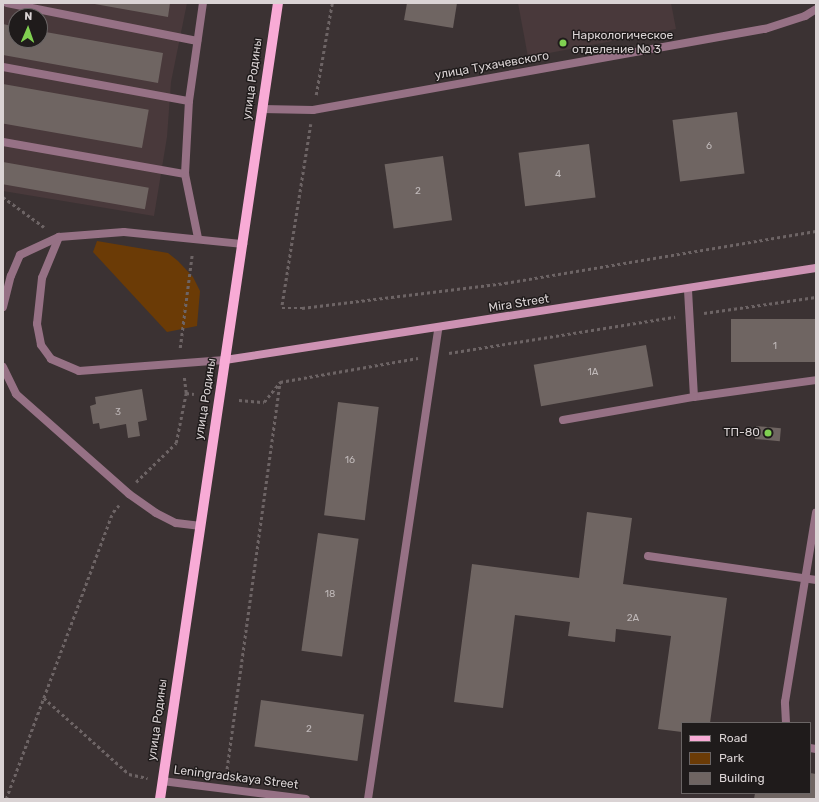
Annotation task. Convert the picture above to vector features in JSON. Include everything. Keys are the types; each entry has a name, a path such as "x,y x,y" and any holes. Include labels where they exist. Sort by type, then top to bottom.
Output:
{"main road":[{"name":"улица Родины","path":"160,799 199,526 244,244 278,3"},
{"name":"Mira Street","path":"225,360 688,290 816,268"}],"street":[{"path":"7,3 197,41"},
{"path":"198,238 185,174 189,101 203,3"},
{"name":"улица Тухачевского","path":"262,109 313,110 765,29 805,16 816,9"},
{"path":"3,67 189,101"},
{"path":"3,142 185,174"},
{"path":"3,307 11,276 20,255 60,237 124,232 198,238 244,244"},
{"path":"60,237 42,278 37,324 41,345 51,359 79,371 225,360"},
{"path":"688,290 694,397"},
{"path":"368,799 438,328"},
{"path":"3,367 16,394 129,494 156,513 176,523 199,526"},
{"path":"563,420 694,397 816,380"},
{"path":"786,722 785,702 816,513"},
{"path":"648,556 816,580"},
{"name":"Leningradskaya Street","path":"162,781 306,799"}],"path":[{"path":"332,3 313,110 282,308 302,308 505,283 816,231"},
{"path":"3,197 60,237"},
{"path":"239,400 264,402 280,382 435,355 689,315 816,297"},
{"path":"224,788 280,382"},
{"path":"186,393 194,394"},
{"path":"6,799 113,512 129,494"},
{"path":"44,698 128,774 162,781"}],"shaded area":[{"path":"3,3 187,3 171,82 167,137 154,216 3,191"},
{"name":"Наркологическое отделение № 3","path":"518,3 671,3 676,29 528,57"}],"green space":[{"path":"97,241 168,253 178,261 193,277 200,291 197,326 167,332 93,252"}],"building":[{"path":"89,3 170,3 168,17"},
{"path":"407,3 457,3 453,28 404,20"},
{"path":"3,24 8,25 8,48 48,48 48,32 163,53 158,83 3,55"},
{"path":"3,84 149,110 142,148 3,124"},
{"path":"737,112 745,174 680,181 672,120"},
{"path":"589,144 596,198 525,206 519,153"},
{"path":"443,156 452,220 394,229 385,164"},
{"path":"3,162 149,188 145,209 3,184"},
{"path":"731,319 816,319 816,362 731,362"},
{"path":"646,345 653,386 541,406 534,365"},
{"path":"142,389 147,420 138,422 140,436 128,438 126,424 100,429 99,423 93,424 90,406 96,404 95,397"},
{"path":"338,402 379,407 365,520 324,515"},
{"name":"ТП-80","path":"756,426 781,428 780,441 755,439"},
{"path":"587,512 632,518 623,584 727,598 710,722 681,722 681,732 658,729 671,636 616,629 615,642 568,636 570,622 515,615 503,708 454,702 472,564 579,578"},
{"path":"318,533 359,539 342,657 301,651"},
{"path":"261,700 364,714 357,761 254,747"},
{"path":"811,773 816,774 816,799 754,799 755,794 811,794"}],"place":[{"name":"Наркологическое отделение № 3","path":"563,43"},
{"name":"ТП-80","path":"768,433"}]}
